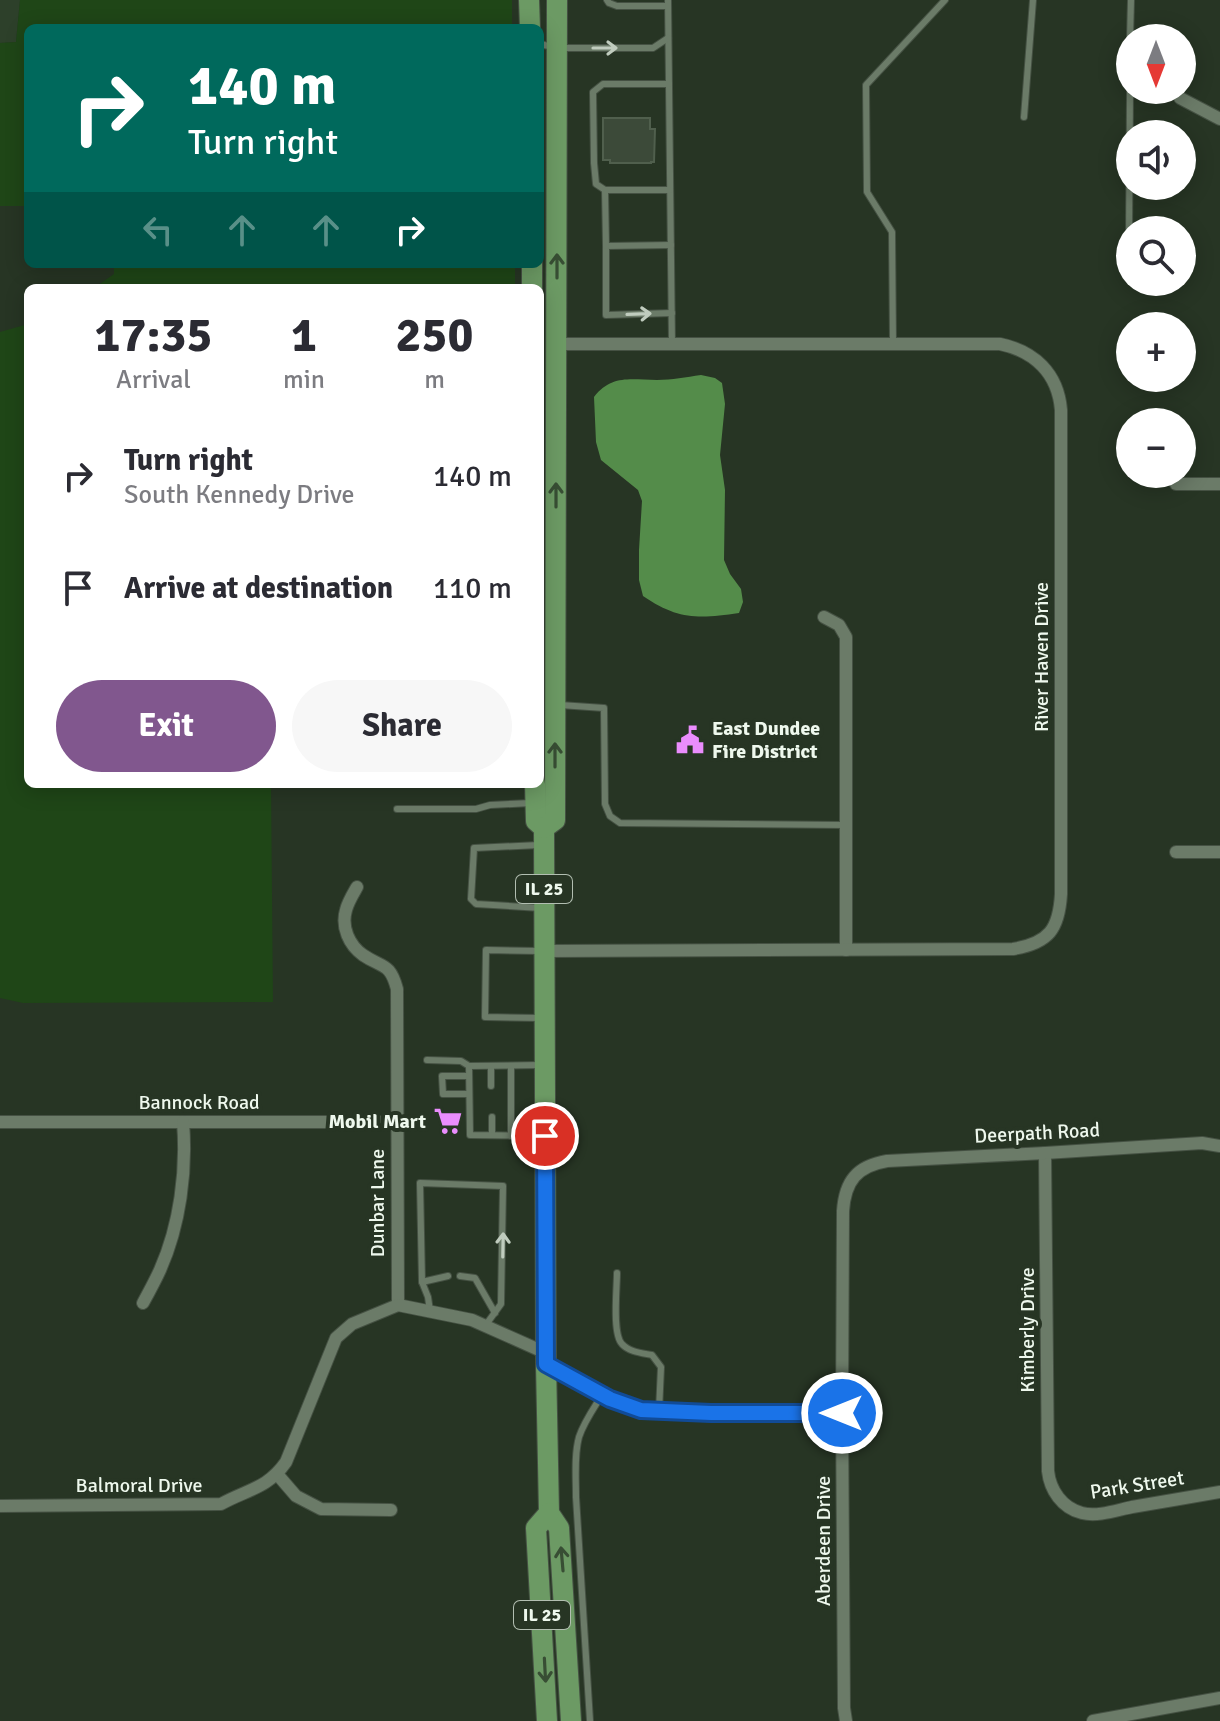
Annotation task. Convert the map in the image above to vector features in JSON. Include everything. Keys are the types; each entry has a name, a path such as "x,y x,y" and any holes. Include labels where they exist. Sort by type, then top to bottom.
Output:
{"main road":[{"path":"529,0 530,24"},
{"name":"IL 25","path":"544,836 555,820 557,344 549,46 557,0"},
{"name":"IL 25","path":"535,793 536,821 544,836 549,1513 559,1528 571,1721"},
{"name":"IL 25","path":"547,1721 536,1528 549,1513"}],"street":[{"path":"1191,104 1220,119"},
{"name":"River Haven Drive","path":"545,951 1022,948 1051,932 1060,908 1059,398 1040,363 1025,352 1000,344 557,344"},
{"path":"1196,484 1220,484"},
{"path":"824,617 839,625 846,637 846,950"},
{"path":"1176,852 1220,852"},
{"name":"Dunbar Lane","path":"357,887 345,911 349,941 362,954 387,967 394,976 397,989 398,1305"},
{"name":"Bannock Road","path":"0,1122 397,1122"},
{"path":"143,1303 161,1269 174,1230 185,1142 183,1122"},
{"name":"Deerpath Road","path":"858,1172 887,1161 1202,1143 1220,1146"},
{"name":"Kimberly Drive","path":"1045,1153 1048,1471 1052,1488 1063,1502"},
{"name":"Aberdeen Drive","path":"846,1721 843,1211 846,1189 858,1172"},
{"path":"391,1510 321,1509 296,1496 277,1474 286,1462 336,1338 352,1324 398,1305 472,1320 546,1359 602,1395 636,1409 842,1413"},
{"name":"Balmoral Drive","path":"0,1506 221,1504 252,1491 277,1474"},
{"name":"Park Street","path":"1063,1502 1080,1512 1097,1513 1220,1492"},
{"path":"1093,1721 1220,1698"}],"lane":[{"path":"607,0 617,6 668,3 672,345"},
{"path":"893,344 892,232 867,192 866,85 945,0"},
{"path":"1024,117 1033,0"},
{"path":"1130,24 1131,0"},
{"path":"549,46 653,48 668,38"},
{"path":"669,84 603,84 593,92 596,184 605,190 670,190"},
{"path":"1129,216 1130,104"},
{"path":"605,190 606,315 672,313"},
{"path":"606,246 671,245"},
{"path":"556,704 604,708 604,800 608,812 620,823 846,825"},
{"path":"397,809 476,809 535,793"},
{"path":"544,836 474,848 471,899 476,904 544,908"},
{"path":"544,1018 485,1017 485,1004 486,950 545,951"},
{"path":"427,1060 461,1061 469,1066 544,1065"},
{"path":"469,1066 470,1135 545,1136"},
{"path":"491,1066 491,1086"},
{"path":"511,1066 511,1136"},
{"path":"469,1076 442,1076 443,1094 469,1094"},
{"path":"492,1117 492,1135"},
{"path":"430,1311 422,1282 420,1183 503,1186 501,1304 485,1326"},
{"path":"617,1273 617,1335 622,1344 633,1351 652,1355 661,1367 659,1411"},
{"path":"422,1282 448,1276"},
{"path":"460,1276 475,1278 495,1313"},
{"path":"590,1721 576,1462 583,1428 602,1395"}],"shaded area":[{"path":"0,0 20,0 16,42 0,43"},
{"path":"20,0 512,0 512,24 24,24 24,206 0,206 0,43 16,42"},
{"path":"114,268 515,268 515,284 100,284 114,274"},
{"path":"24,325 24,788 271,788 273,1002 23,1003 0,998 0,332"},
{"path":"701,375 722,383 725,404 720,455 725,490 724,560 741,589 743,602 739,613 700,617 667,610 643,596 639,580 642,501 638,490 601,460 596,442 594,397 608,385 622,380 663,380"}],"building":[{"path":"603,118 650,118 650,129 655,129 654,162 610,163 610,160 603,160"}],"place":[{"name":"East Dundee Fire District","path":"690,740"},
{"name":"Mobil Mart","path":"448,1121"}],"route":[{"path":"545,1136 546,1364 610,1399 641,1410 842,1413"}]}
